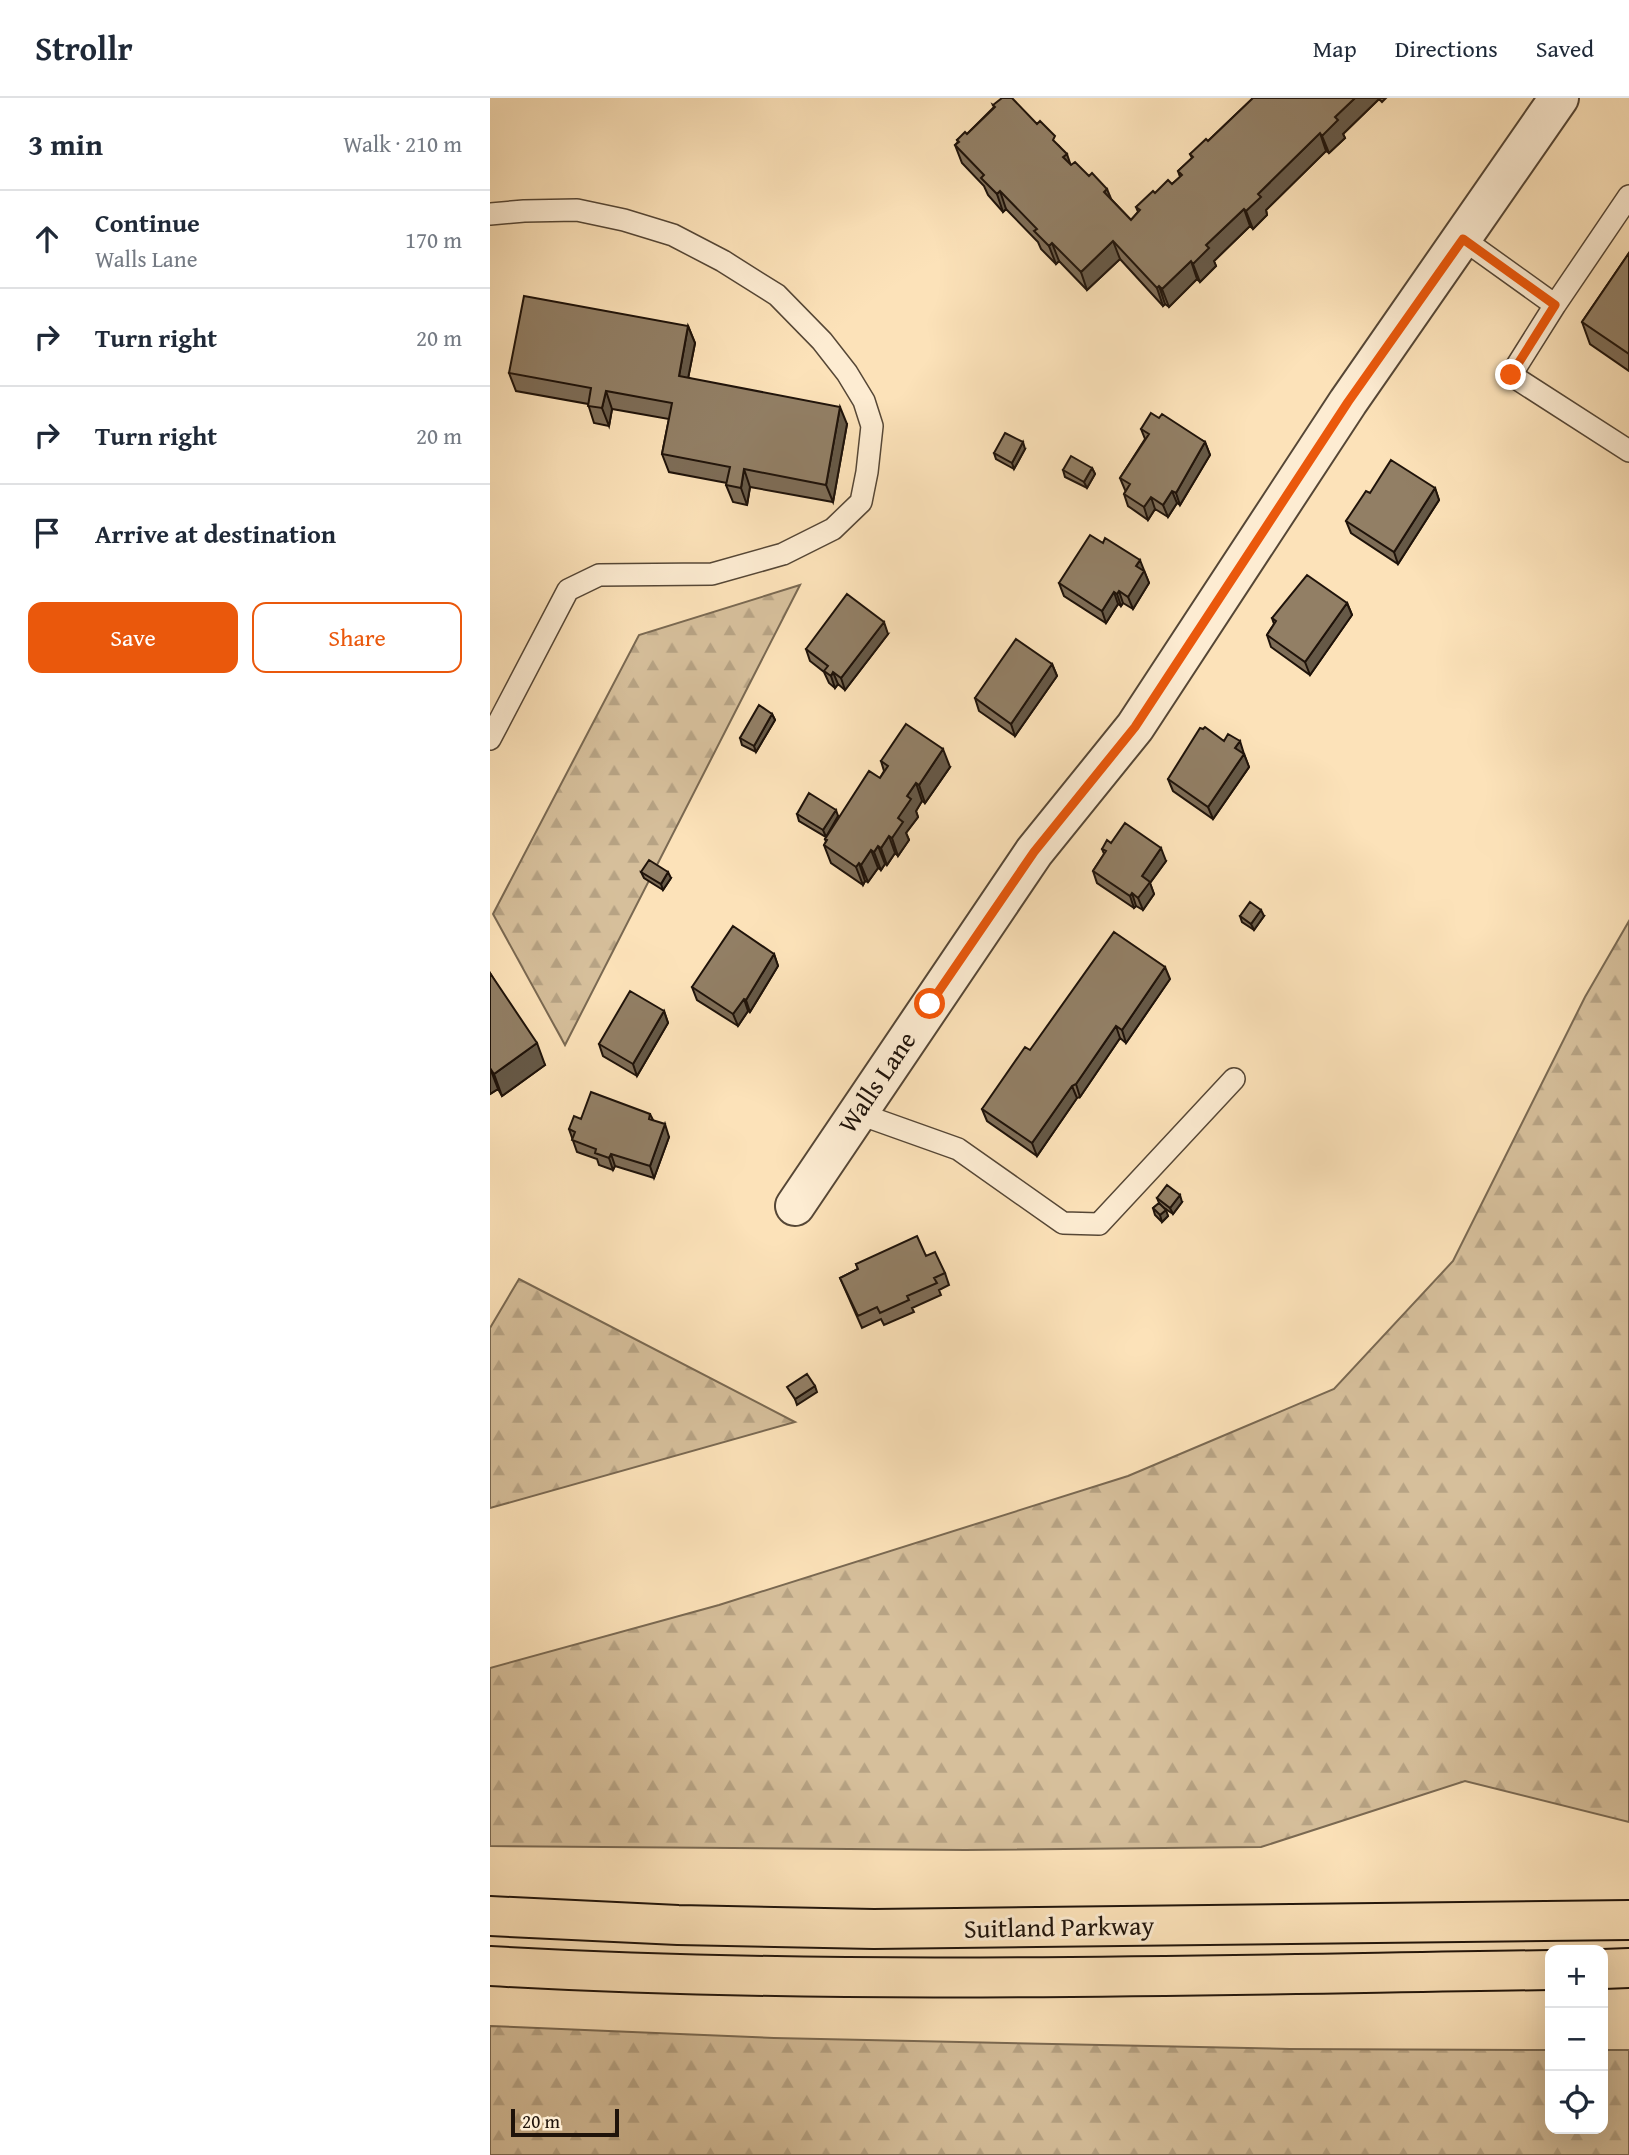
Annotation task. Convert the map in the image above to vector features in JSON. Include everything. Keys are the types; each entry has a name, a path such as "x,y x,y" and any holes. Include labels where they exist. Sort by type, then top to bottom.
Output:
{"highway":[{"name":"Suitland Parkway","path":"490,1916 678,1925 874,1929 1629,1920"},
{"name":"Suitland Parkway","path":"490,1966 657,1973 1015,1978 1545,1970"},
{"path":"1608,1969 1629,1968"}],"street":[{"name":"Walls Lane","path":"795,1206 1034,852 1135,727 1348,402 1559,98"}],"lane":[{"path":"1629,196 1511,375 1629,450"},
{"path":"490,214 577,210 624,220 673,235 723,261 777,295 822,341 847,373 864,401 872,426 861,502 833,529 783,554 712,574 599,575 568,590 490,739"},
{"path":"1463,239 1555,305"},
{"path":"857,1112 958,1149 1063,1223 1098,1224 1234,1079"}],"green space":[{"path":"800,585 565,1045 493,914 639,635"},
{"path":"1629,921 1629,1822 1465,1781 1261,1847 965,1850 490,1846 490,1668 719,1605 1128,1476 1334,1389 1453,1261 1585,997"},
{"path":"519,1279 795,1422 490,1508 490,1328"},
{"path":"490,2026 774,2038 1290,2049 1545,2050 1545,2134 1608,2134 1608,2050 1629,2050 1629,2155 490,2155"}],"building":[{"path":"1002,98 1012,98 1037,124 1040,121 1055,136 1053,140 1067,154 1063,157 1071,165 1075,162 1089,176 1092,173 1107,189 1104,192 1131,220 1140,210 1136,207 1168,180 1172,184 1182,175 1178,171 1193,157 1190,154 1206,139 1208,141 1253,98 1355,98 1335,117 1338,120 1322,136 1320,133 1258,194 1261,197 1246,211 1244,209 1206,245 1209,248 1193,264 1191,261 1162,289 1159,286 1157,288 1113,241 1081,272 1052,243 1049,246 1034,231 1037,229 1000,191 997,194 981,178 984,175 955,145 965,132 967,134"},
{"path":"1629,253 1629,354 1582,322"},
{"path":"524,296 688,326 679,376 840,407 826,485 744,469 741,488 726,485 730,467 662,454 672,403 606,391 602,408 588,406 591,388 509,373"},
{"path":"1151,413 1159,418 1162,414 1205,442 1176,493 1172,491 1163,505 1151,497 1144,507 1124,494 1130,484 1120,478 1149,434 1141,429"},
{"path":"1005,433 1023,442 1012,463 994,453"},
{"path":"1071,456 1092,468 1084,482 1063,470"},
{"path":"1391,460 1435,488 1394,552 1346,521 1366,491 1370,493"},
{"path":"1090,535 1103,543 1105,538 1140,560 1136,566 1144,571 1128,597 1119,591 1117,594 1114,592 1102,611 1059,583"},
{"path":"1307,575 1347,603 1305,662 1267,635 1276,621 1272,618"},
{"path":"847,594 884,622 841,678 833,672 831,676 824,671 828,666 806,649"},
{"path":"1016,639 1052,664 1011,724 975,698"},
{"path":"759,705 772,714 754,746 740,738"},
{"path":"906,724 943,749 919,785 916,783 907,796 911,799 898,818 903,822 892,838 889,836 881,848 878,846 874,852 871,850 861,865 859,863 856,867 824,845 827,840 825,839 869,771 880,778 888,766 881,761"},
{"path":"1205,727 1224,741 1228,734 1240,741 1235,748 1244,754 1208,807 1168,779 1200,728"},
{"path":"809,793 836,810 823,830 797,814"},
{"path":"1125,823 1161,848 1142,876 1150,882 1138,898 1132,893 1130,896 1093,871 1106,851 1102,849 1107,840 1111,843"},
{"path":"649,860 668,872 661,884 641,872"},
{"path":"1250,902 1261,910 1251,924 1240,916"},
{"path":"733,926 774,954 746,1000 744,999 733,1014 692,987"},
{"path":"1114,932 1165,967 1122,1030 1116,1026 1032,1143 982,1109 1025,1047 1030,1050"},
{"path":"490,973 537,1043 494,1074 490,1068"},
{"path":"630,991 664,1011 633,1064 599,1044"},
{"path":"591,1092 650,1114 649,1119 665,1124 650,1166 611,1154 609,1158 595,1153 596,1149 572,1140 575,1132 569,1129 574,1116 581,1119"},
{"path":"1167,1185 1180,1195 1170,1208 1157,1198"},
{"path":"1159,1203 1166,1210 1160,1215 1153,1208"},
{"path":"917,1236 926,1256 935,1252 945,1273 934,1278 937,1283 907,1296 909,1300 880,1313 877,1307 858,1316 840,1278 858,1269 856,1264"},
{"path":"807,1374 815,1386 795,1399 787,1387"}],"route":[{"path":"930,1004 1034,852 1135,727 1348,402 1463,239 1555,305 1511,375"}]}
